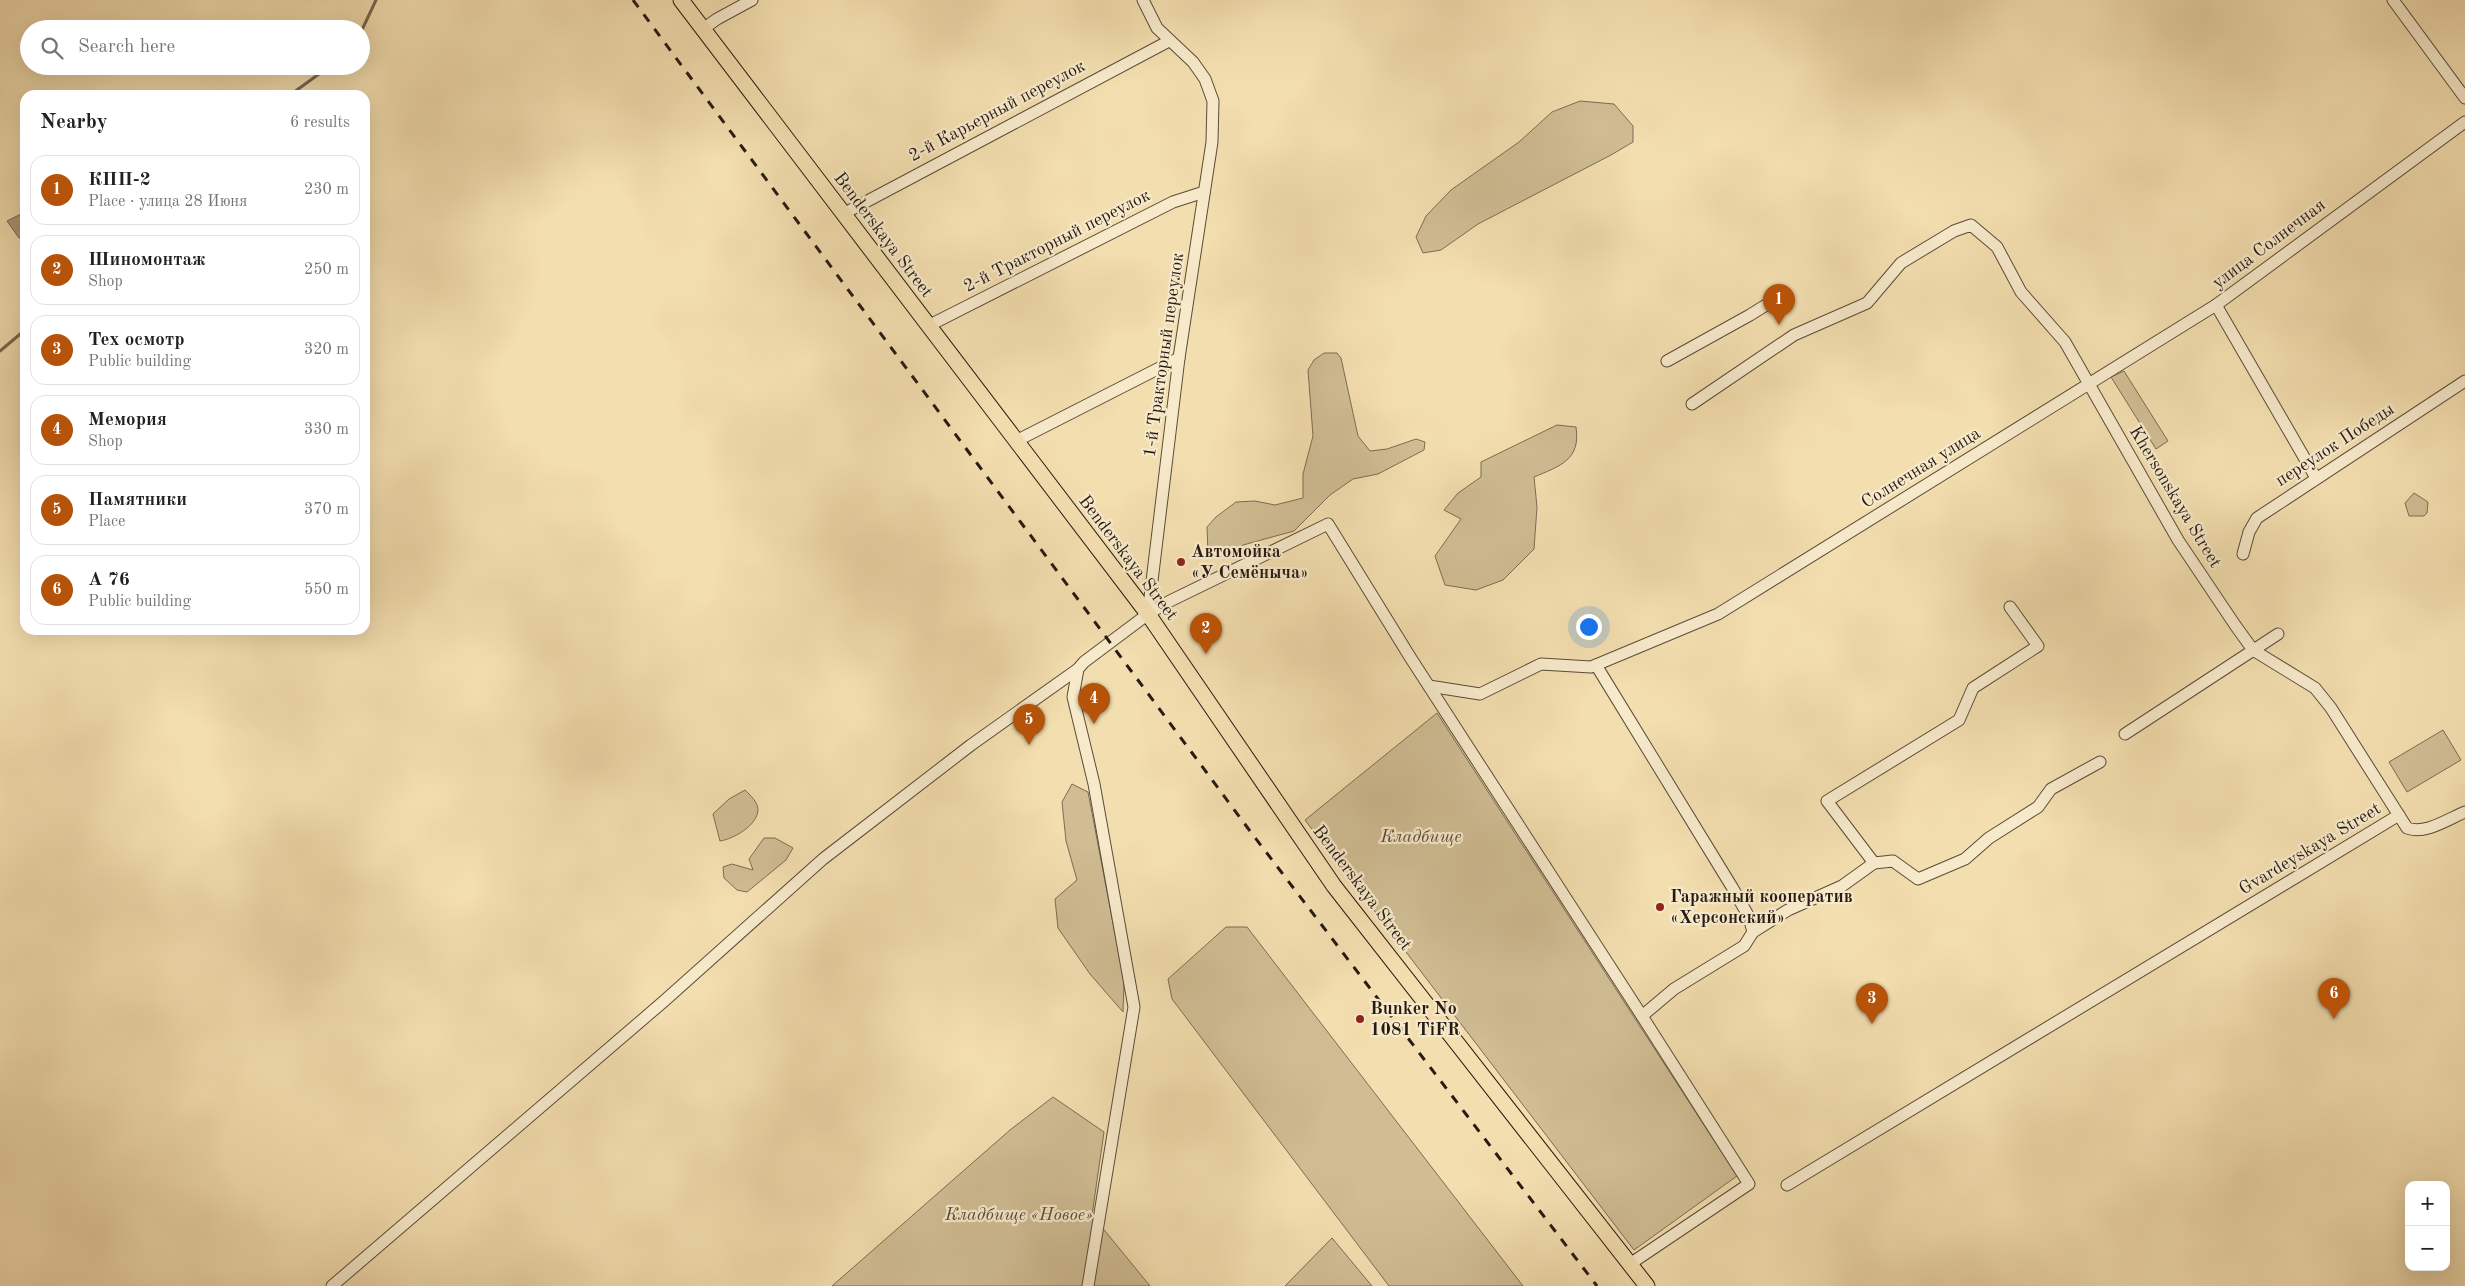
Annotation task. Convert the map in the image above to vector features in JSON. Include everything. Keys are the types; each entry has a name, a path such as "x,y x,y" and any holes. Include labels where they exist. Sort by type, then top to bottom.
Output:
{"main road":[{"name":"Benderskaya Street","path":"681,0 1148,614 1334,886 1647,1286"}],"street":[{"path":"703,29 752,0"},
{"path":"1143,0 1157,28 1169,40"},
{"path":"2393,0 2465,98"},
{"name":"1-й Тракторный переулок","path":"1148,614 1179,358 1212,142 1213,101 1201,73 1188,57 1169,40"},
{"name":"2-й Карьерный переулок","path":"843,214 1169,40"},
{"name":"улица Солнечная","path":"2089,384 2216,305 2274,260 2465,122"},
{"name":"2-й Тракторный переулок","path":"928,326 1173,202 1204,192"},
{"name":"Khersonskaya Street","path":"1692,404 1794,335 1867,303 1901,263 1954,232 1971,225 1997,247 2021,292 2065,342 2178,540 2253,650"},
{"path":"1666,361 1774,300"},
{"path":"2216,305 2316,478"},
{"path":"1016,441 1179,358"},
{"name":"переулок Победы","path":"2243,554 2249,532 2257,518 2465,381"},
{"name":"Солнечная улица","path":"1596,665 1718,614 2089,384"},
{"path":"332,1286 663,1002 822,859 971,745 1078,669 1148,614 1328,524 1429,686 1749,1184 1630,1264"},
{"path":"1874,863 1827,801 1959,720 1973,688 2038,646 2010,607"},
{"path":"2125,734 2278,634"},
{"path":"2253,650 2315,688 2399,815"},
{"path":"1429,686 1480,694 1541,664 1590,667 1596,665 1749,917 1753,932"},
{"path":"1078,669 1073,696 1094,784 1134,1007 1088,1286"},
{"path":"1642,1016 1674,989 1744,946 1753,932 1788,910 1842,886 1874,863 1893,860 1918,879 1965,858 1989,838 2038,807 2051,789 2100,762"},
{"name":"Gvardeyskaya Street","path":"1787,1185 2399,815 2407,828 2415,831 2424,830 2465,812"}],"green space":[{"path":"1580,101 1614,104 1633,126 1633,142 1478,224 1441,250 1423,253 1416,237 1426,216 1451,190 1519,142 1552,112"},
{"path":"1324,353 1337,353 1341,358 1358,436 1370,451 1387,449 1416,439 1425,442 1424,450 1378,474 1353,479 1330,495 1294,531 1243,545 1229,554 1217,558 1208,553 1207,527 1216,517 1236,502 1255,501 1275,505 1303,498 1303,474 1313,436 1308,370 1314,360"},
{"path":"2124,371 2168,441 2156,449 2111,377"},
{"path":"1557,425 1576,427 1577,438 1572,454 1567,460 1534,477 1537,507 1534,549 1503,580 1476,590 1445,585 1435,556 1461,519 1444,510 1458,493 1481,477 1481,462"},
{"path":"2414,493 2428,502 2427,513 2424,516 2409,516 2405,503"},
{"name":"Кладбище","path":"1437,713 1737,1176 1634,1250 1305,820"},
{"path":"2443,730 2461,760 2407,792 2389,762"},
{"path":"1072,784 1088,792 1124,981 1123,1012 1090,974 1058,928 1055,899 1077,880 1066,841 1062,802"},
{"path":"745,790 757,804 757,816 744,831 720,841 713,814 729,799"},
{"path":"764,838 775,838 793,848 786,860 747,892 737,890 724,878 723,867 732,864 753,870 749,859"},
{"path":"1226,927 1247,927 1523,1286 1389,1286 1172,999 1168,979"},
{"name":"Кладбище «Новое»","path":"1053,1097 1104,1132 1092,1215 1150,1286 832,1286 1010,1130"},
{"path":"1332,1238 1372,1286 1285,1286"}],"shaded area":[{"path":"20,214 20,238 19,238 7,221"}],"waterway":[{"path":"367,20 376,0"},
{"path":"297,90 318,75"},
{"path":"0,351 20,334"}],"railway":[{"path":"633,0 1250,831 1597,1286"}],"place":[{"name":"КПП-2","path":"1779,325"},
{"name":"Автомойка «У Семёныча»","path":"1181,562"},
{"name":"Шиномонтаж","path":"1206,654"},
{"name":"Мемория","path":"1094,724"},
{"name":"Памятники","path":"1029,745"},
{"name":"Гаражный кооператив «Херсонский»","path":"1660,907"},
{"name":"Bunker No 1081 TiFR","path":"1360,1019"},
{"name":"А 76","path":"2334,1019"},
{"name":"Тех осмотр","path":"1872,1024"}]}
